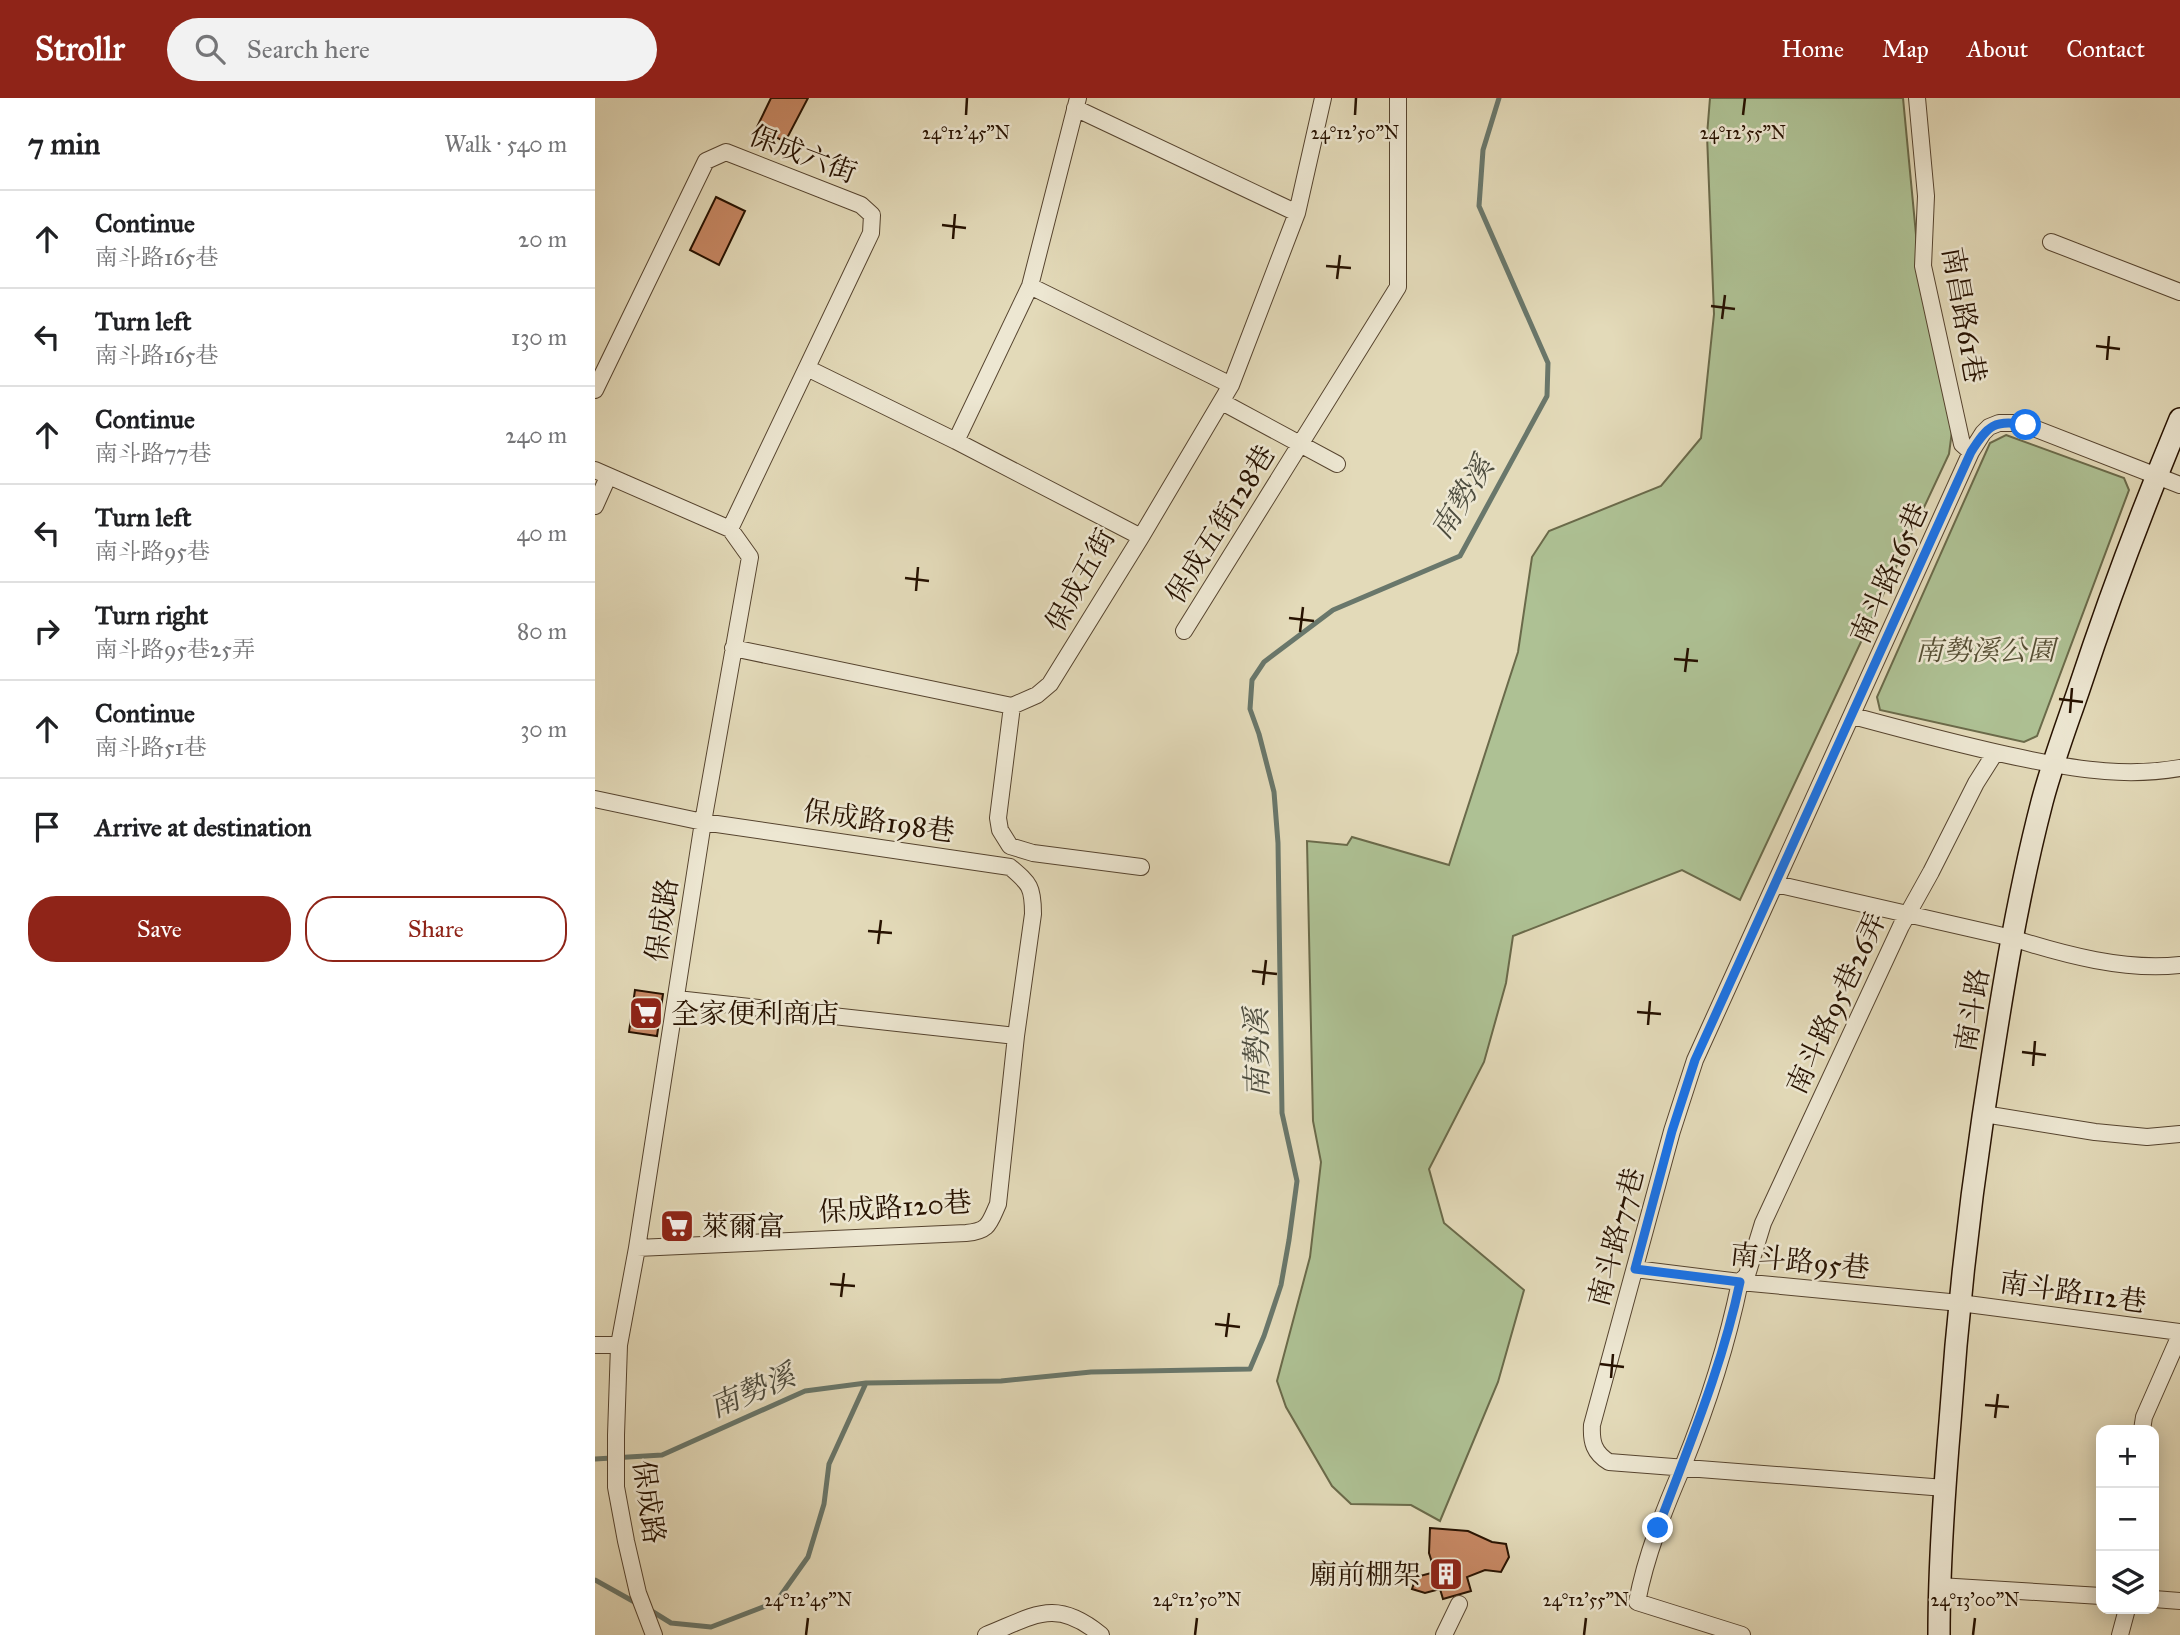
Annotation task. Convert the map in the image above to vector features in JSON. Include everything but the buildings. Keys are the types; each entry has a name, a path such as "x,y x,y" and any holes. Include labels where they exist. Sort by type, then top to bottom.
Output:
{"street":[{"path":"1141,537 1231,385 1297,213 1323,98"},
{"name":"保成五街128巷","path":"1184,631 1398,287 1398,98"},
{"name":"南昌路61巷","path":"1917,98 1926,196 1923,266 1962,444 1971,452"},
{"path":"956,441 1030,286 1077,103 1297,213"},
{"name":"保成六街","path":"595,390 706,161 726,152 861,205 872,215 871,233 730,529"},
{"path":"2051,242 2180,292"},
{"path":"1030,286 1231,385"},
{"name":"保成五街","path":"807,368 956,441 1141,537 1050,684 1037,695 1012,706"},
{"path":"1222,402 1338,464"},
{"name":"南斗路","path":"1939,1635 1939,1586 1959,1303 1971,1194 2012,938 2039,811 2053,764 2102,620 2180,419"},
{"name":"南斗路165巷","path":"1853,716 1971,452 1989,427 1999,423 2026,425 2180,485"},
{"path":"595,506 601,473 730,529"},
{"name":"保成路","path":"654,1635 638,1593 616,1487 619,1345 677,999 703,822 750,556 730,529"},
{"path":"733,648 1012,706 998,818 1000,830 1010,846 1033,853 1140,867"},
{"path":"1853,716 1995,753 2088,770 2132,774 2180,768"},
{"name":"南斗路77巷","path":"1853,716 1695,1060 1672,1131 1592,1425 1591,1438 1600,1457 1609,1462 1945,1488"},
{"name":"南斗路95巷26弄","path":"1742,1635 1637,1602 1642,1577 1725,1347 1740,1282 1747,1276 1763,1223 1907,914 1976,783 1995,753"},
{"name":"保成路198巷","path":"595,799 703,822 1010,867 1027,881 1033,894"},
{"path":"1776,884 2096,960 2134,965 2180,965"},
{"name":"保成路120巷","path":"637,1248 979,1231 989,1226 998,1204 1016,1036 1033,914 1033,894"},
{"path":"677,999 1016,1036"},
{"path":"1984,1114 2147,1138 2180,1134"},
{"name":"南斗路95巷","path":"1635,1269 1959,1303"},
{"name":"南斗路112巷","path":"1959,1303 2180,1334"},
{"path":"2143,1425 2180,1334"},
{"path":"595,1345 619,1345"},
{"path":"1939,1586 2096,1596"},
{"path":"2159,1599 2180,1601"},
{"path":"1444,1635 1459,1604"},
{"path":"986,1635 1045,1612 1067,1614 1086,1623 1101,1635"},
{"path":"2120,1635 2126,1614"}],"green space":[{"path":"1710,98 1903,98 1919,266 1952,431 1949,454 1740,900 1682,870 1513,936 1506,983 1484,1062 1429,1169 1444,1223 1524,1290 1498,1382 1440,1521 1411,1505 1351,1504 1332,1486 1286,1407 1277,1381 1310,1257 1321,1162 1313,1121 1307,841 1347,845 1352,837 1449,865 1518,652 1532,557 1549,531 1661,486 1701,438 1714,314 1707,135"},
{"name":"南勢溪公園","path":"2006,435 2124,478 2129,490 2037,736 2024,742 1880,710 1877,697 1990,443"}],"waterway":[{"name":"南勢溪","path":"595,1459 662,1455 805,1391 866,1383 1001,1381 1091,1372 1250,1369 1281,1285 1297,1181 1282,1113 1278,843 1274,792 1250,709 1252,680 1264,662 1333,610 1460,556 1547,396 1548,363 1479,206 1483,150 1499,98"},
{"path":"650,1610 671,1623 711,1627 776,1602 808,1557 824,1504 829,1464 866,1383"},
{"path":"595,1580 638,1604"}],"place":[{"name":"全家便利商店","path":"646,1013"},
{"name":"萊爾富","path":"677,1226"},
{"name":"廟前棚架","path":"1446,1574"}],"route":[{"path":"1658,1528 1708,1400 1725,1347 1740,1282 1635,1269 1672,1131 1695,1060 1971,452 1989,427 1999,423 2026,425"}]}
